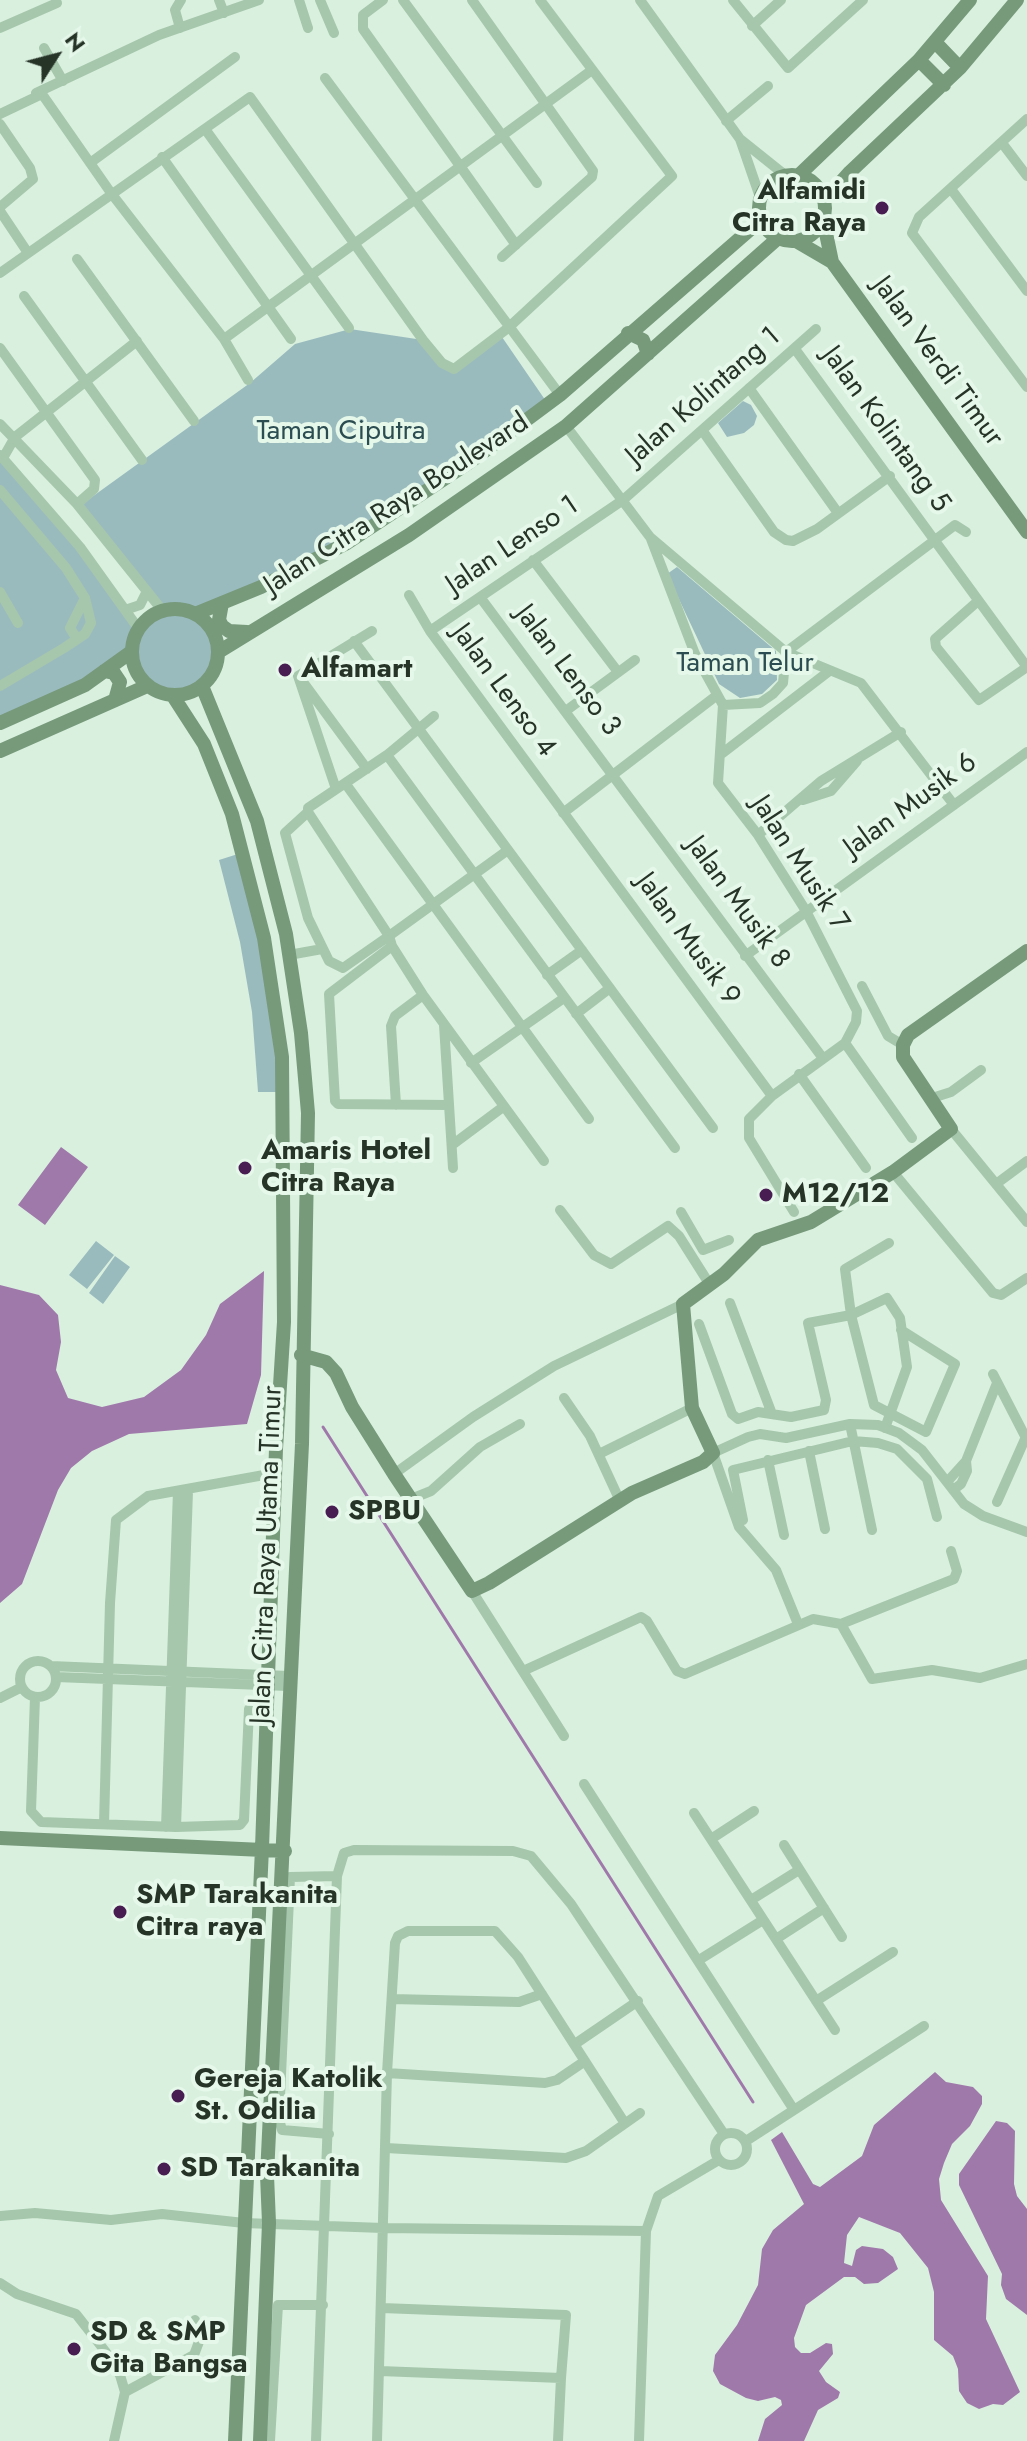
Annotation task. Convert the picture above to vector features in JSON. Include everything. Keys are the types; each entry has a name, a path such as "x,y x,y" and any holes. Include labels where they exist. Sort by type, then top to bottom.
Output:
{"main road":[{"path":"970,0 919,60 792,175 775,179 760,197 761,220 777,239 796,241 815,230 823,219 824,201 850,172 944,85 1017,0"},
{"path":"936,43 960,68"},
{"path":"919,60 944,85"},
{"path":"792,175 809,181 824,201"},
{"name":"Jalan Verdi Timur","path":"823,219 832,262"},
{"name":"Jalan Citra Raya Boulevard","path":"195,614 347,543 470,462 560,395 761,220"},
{"name":"Jalan Citra Raya Boulevard","path":"220,651 409,535 566,426 777,239"},
{"name":"Jalan Verdi Timur","path":"796,241 832,262 1027,532"},
{"path":"628,333 643,340 648,354"},
{"path":"470,462 474,476 485,484"},
{"path":"222,603 219,620 222,626 233,632 247,632"},
{"path":"180,609 195,614 213,632 220,651 218,663 202,686 173,696 147,686 132,663 131,652 138,628 162,610 180,609"},
{"path":"0,723 85,685 131,652"},
{"path":"104,671 114,673 120,682 115,700"},
{"path":"0,751 147,686"},
{"name":"Jalan Citra Raya Utama Timur","path":"202,686 257,821 289,955 307,1094 302,1444 288,1681 285,1851 267,2175 269,2223 260,2441"},
{"name":"Jalan Citra Raya Utama Timur","path":"173,696 204,744 221,784 264,938 282,1057 284,1322 235,2441"},
{"path":"187,717 195,704 211,706"},
{"path":"301,1355 326,1362 336,1373 352,1407 472,1591 620,1501 703,1462 713,1453 692,1408 683,1304 710,1285 758,1240 811,1222 893,1172 951,1129 903,1057 903,1045 908,1035 1027,951"},
{"path":"284,1213 305,1214"},
{"path":"273,1545 296,1545"},
{"path":"0,1838 285,1851"},
{"path":"252,2054 274,2055"}],"street":[{"path":"180,28 175,10 181,0"},
{"path":"219,0 224,13"},
{"path":"0,111 180,28 259,0"},
{"path":"299,0 308,28"},
{"path":"320,0 334,33"},
{"path":"383,0 363,15 363,29 516,245"},
{"path":"403,0 537,183"},
{"path":"472,0 593,171 592,177 502,257"},
{"path":"0,273 162,157 252,98 423,340 451,369 508,328 672,176 540,0"},
{"path":"640,0 740,139 792,175"},
{"path":"733,0 784,71 863,0"},
{"path":"752,26 781,0"},
{"path":"0,28 57,3"},
{"path":"44,48 63,81"},
{"path":"90,163 235,57"},
{"path":"224,339 592,70"},
{"path":"325,78 560,395"},
{"path":"726,121 768,86"},
{"path":"0,111 42,94 111,193 224,339 248,380"},
{"path":"1025,379 912,233 919,217 1027,119"},
{"path":"0,124 30,168 33,179 0,209 28,253"},
{"path":"205,129 349,328"},
{"path":"740,139 760,197"},
{"path":"1002,143 1027,176"},
{"path":"162,157 270,305 291,339"},
{"path":"951,189 1027,291"},
{"path":"77,259 194,421"},
{"path":"24,296 142,460"},
{"name":"Jalan Kolintang 1","path":"623,500 816,329"},
{"path":"137,341 46,410 15,437 1,456 80,547 138,628"},
{"path":"0,348 95,480 94,489 77,504"},
{"name":"Jalan Kolintang 5","path":"795,349 1027,667"},
{"path":"749,388 838,513"},
{"path":"0,424 77,504 162,610"},
{"path":"566,426 650,537 786,652 828,672 861,683 954,805"},
{"path":"702,430 774,532 793,541 890,476"},
{"path":"0,490 41,535 85,598 91,623 77,639 0,686"},
{"name":"Jalan Lenso 1","path":"430,631 623,500"},
{"path":"563,813 720,701 760,703 773,694 783,683 786,652 958,524 966,532"},
{"path":"650,537 695,654 720,701"},
{"path":"533,560 618,672"},
{"path":"125,610 140,605 147,591"},
{"path":"0,592 18,623"},
{"name":"Jalan Lenso 4","path":"409,595 430,631 563,813"},
{"name":"Jalan Lenso 3","path":"480,597 615,775"},
{"path":"77,639 70,628 85,598"},
{"path":"978,601 935,639 936,647 979,700 1027,667"},
{"path":"298,676 372,631"},
{"path":"354,641 422,729 713,1128"},
{"path":"567,710 635,660"},
{"path":"720,755 828,672"},
{"path":"298,676 367,769"},
{"path":"298,676 341,786 433,904 589,1119"},
{"name":"Jalan Musik 7","path":"720,701 718,783 758,835 806,911 857,1011 856,1022 845,1043"},
{"path":"390,941 343,968 329,961 308,918 285,833 308,812 308,808 387,755 434,716"},
{"path":"758,835 803,800 821,781 901,732"},
{"name":"Jalan Musik 6","path":"745,956 1027,752"},
{"path":"387,755 675,1148"},
{"name":"Jalan Musik 8","path":"615,775 822,1057"},
{"path":"308,812 423,995 544,1161"},
{"name":"Jalan Musik 9","path":"563,813 772,1096"},
{"path":"449,1105 342,1105 335,1101 329,999 331,991 433,904 508,850"},
{"path":"289,955 322,949"},
{"path":"547,975 582,950"},
{"path":"862,986 888,1036 903,1045"},
{"path":"576,1014 610,988"},
{"path":"396,1105 391,1026 395,1016 423,995"},
{"path":"471,1063 564,998"},
{"path":"444,1023 453,1168"},
{"path":"794,1212 749,1138 749,1119 772,1096 822,1057 845,1043 912,1138"},
{"path":"929,1099 951,1092 981,1070"},
{"path":"799,1074 866,1168"},
{"path":"452,1145 503,1107"},
{"path":"951,1129 1027,1222"},
{"path":"996,1184 1027,1161"},
{"path":"893,1172 993,1293 1010,1291 1027,1278"},
{"path":"560,1210 594,1255 611,1264 668,1226 679,1236 710,1285"},
{"path":"681,1212 703,1250 728,1238 740,1258"},
{"path":"889,1243 845,1269 851,1315 874,1405 921,1432 929,1430 955,1364 901,1330"},
{"path":"699,1324 732,1414 738,1419 758,1412 791,1417 824,1410 826,1400 808,1323 851,1315 887,1298 900,1318 907,1367 885,1428"},
{"path":"730,1303 772,1414"},
{"path":"394,1474 554,1366 683,1304"},
{"path":"950,1486 961,1484 967,1471 966,1461 995,1379 1026,1440 997,1502"},
{"path":"564,1398 599,1454 620,1501"},
{"path":"599,1454 692,1408"},
{"path":"411,1499 431,1491 480,1447 520,1424"},
{"path":"850,1424 872,1530"},
{"path":"798,1624 776,1570 739,1527 713,1453 760,1434 786,1438 850,1424 885,1428 899,1433 922,1450 964,1504 983,1516 1027,1532"},
{"path":"743,1520 733,1470 853,1441 878,1443 897,1449 927,1479 937,1517"},
{"path":"809,1451 825,1529"},
{"path":"768,1460 784,1535"},
{"path":"104,1824 116,1520 148,1496 275,1473"},
{"path":"171,1827 183,1491"},
{"path":"523,1671 633,1618 647,1621 677,1671 685,1674 798,1624 813,1619 841,1624 954,1579 957,1571 951,1551"},
{"path":"472,1591 564,1736"},
{"path":"841,1624 872,1679 932,1670 980,1678 1027,1664"},
{"path":"35,1697 22,1687 20,1675 26,1665 37,1661 53,1672 288,1681"},
{"path":"35,1697 51,1691 53,1672"},
{"path":"0,1698 22,1687"},
{"path":"35,1697 31,1811 41,1822 234,1827 244,1820 249,1709"},
{"path":"584,1784 794,2110"},
{"path":"711,1839 754,1811"},
{"path":"694,1813 835,2030"},
{"path":"784,1845 842,1937"},
{"path":"316,2441 337,1876 344,1853 354,1850 513,1851 531,1856 571,1904 724,2134"},
{"path":"751,1900 799,1870"},
{"path":"329,2134 279,2128 290,1877 337,1876"},
{"path":"776,1939 824,1908"},
{"path":"699,1960 763,1920"},
{"path":"377,2441 387,2073 395,1943 398,1936 408,1931 495,1931 518,1957 624,2122"},
{"path":"816,2001 893,1952"},
{"path":"392,1999 519,2002 542,1994"},
{"path":"575,2044 638,2001"},
{"path":"746,2141 924,2026"},
{"path":"387,2073 545,2083 557,2080 585,2061"},
{"path":"386,2148 556,2159 586,2151 640,2113"},
{"path":"639,2441 646,2231 658,2196 719,2160 736,2164 747,2150 746,2141 740,2135 724,2134 716,2141 714,2151 719,2160"},
{"path":"0,2216 35,2213 111,2220 162,2214 244,2223 383,2228 646,2231"},
{"path":"0,2283 17,2294 76,2314 105,2351 120,2375 125,2392 114,2441"},
{"path":"270,2441 278,2305 323,2305"},
{"path":"382,2308 566,2315 558,2441"},
{"path":"125,2392 194,2355 200,2339 195,2320"},
{"path":"380,2371 561,2378"}],"green space":[{"name":"Taman Ciputra","path":"350,329 423,340 442,363 457,369 502,337 550,407 401,510 196,614 213,632 220,651 218,663 202,686 173,696 147,686 132,663 130,647 88,679 0,719 0,457 80,547 137,629 149,617 163,610 78,507 250,383 295,344"},
{"path":"743,401 751,405 757,416 754,425 744,433 727,437 718,423"},
{"name":"Taman Telur","path":"677,567 776,651 777,680 762,694 740,698 719,684 667,574"},
{"path":"241,853 264,938 284,1092 258,1092 252,1012 240,942 219,860"},
{"path":"96,1241 114,1255 87,1289 69,1275"},
{"path":"115,1256 130,1267 103,1304 89,1293"}],"shaded area":[{"path":"61,1147 88,1167 45,1225 18,1205"},
{"path":"264,1271 261,1375 247,1424 129,1434 92,1451 71,1468 58,1490 22,1584 0,1603 0,1285 39,1295 58,1315 61,1342 56,1370 68,1398 102,1407 144,1397 181,1370 206,1335 220,1304"},
{"path":"935,2072 946,2082 973,2087 982,2096 982,2104 970,2126 952,2144 944,2163 939,2179 941,2200 988,2276 986,2319 1020,2392 1003,2405 993,2404 979,2409 967,2403 959,2391 958,2369 953,2356 934,2340 934,2292 928,2268 900,2233 859,2217 847,2235 844,2263 852,2266 856,2250 862,2246 883,2249 893,2257 898,2269 878,2283 864,2284 855,2277 844,2277 806,2305 794,2338 795,2347 801,2353 810,2353 826,2343 832,2344 833,2354 819,2371 826,2382 840,2392 838,2398 818,2410 804,2441 758,2441 765,2419 782,2405 781,2400 775,2397 758,2401 746,2398 720,2384 713,2371 715,2355 737,2325 758,2285 762,2249 773,2230 804,2204 771,2140 782,2132 813,2184 820,2187 862,2156 874,2125"},
{"path":"996,2121 1007,2123 1015,2131 1014,2184 1017,2196 1027,2209 1027,2315 1006,2299 1001,2285 1002,2274 959,2185 959,2174"}],"waterway":[{"path":"323,1427 753,2102"}],"place":[{"name":"Alfamidi Citra Raya","path":"882,208"},
{"name":"Alfamart","path":"285,670"},
{"name":"Amaris Hotel Citra Raya","path":"245,1168"},
{"name":"M12/12","path":"766,1195"},
{"name":"SPBU","path":"332,1512"},
{"name":"SMP Tarakanita Citra raya","path":"120,1912"},
{"name":"Gereja Katolik St. Odilia","path":"178,2096"},
{"name":"SD Tarakanita","path":"164,2169"},
{"name":"SD & SMP Gita Bangsa","path":"74,2349"}]}
